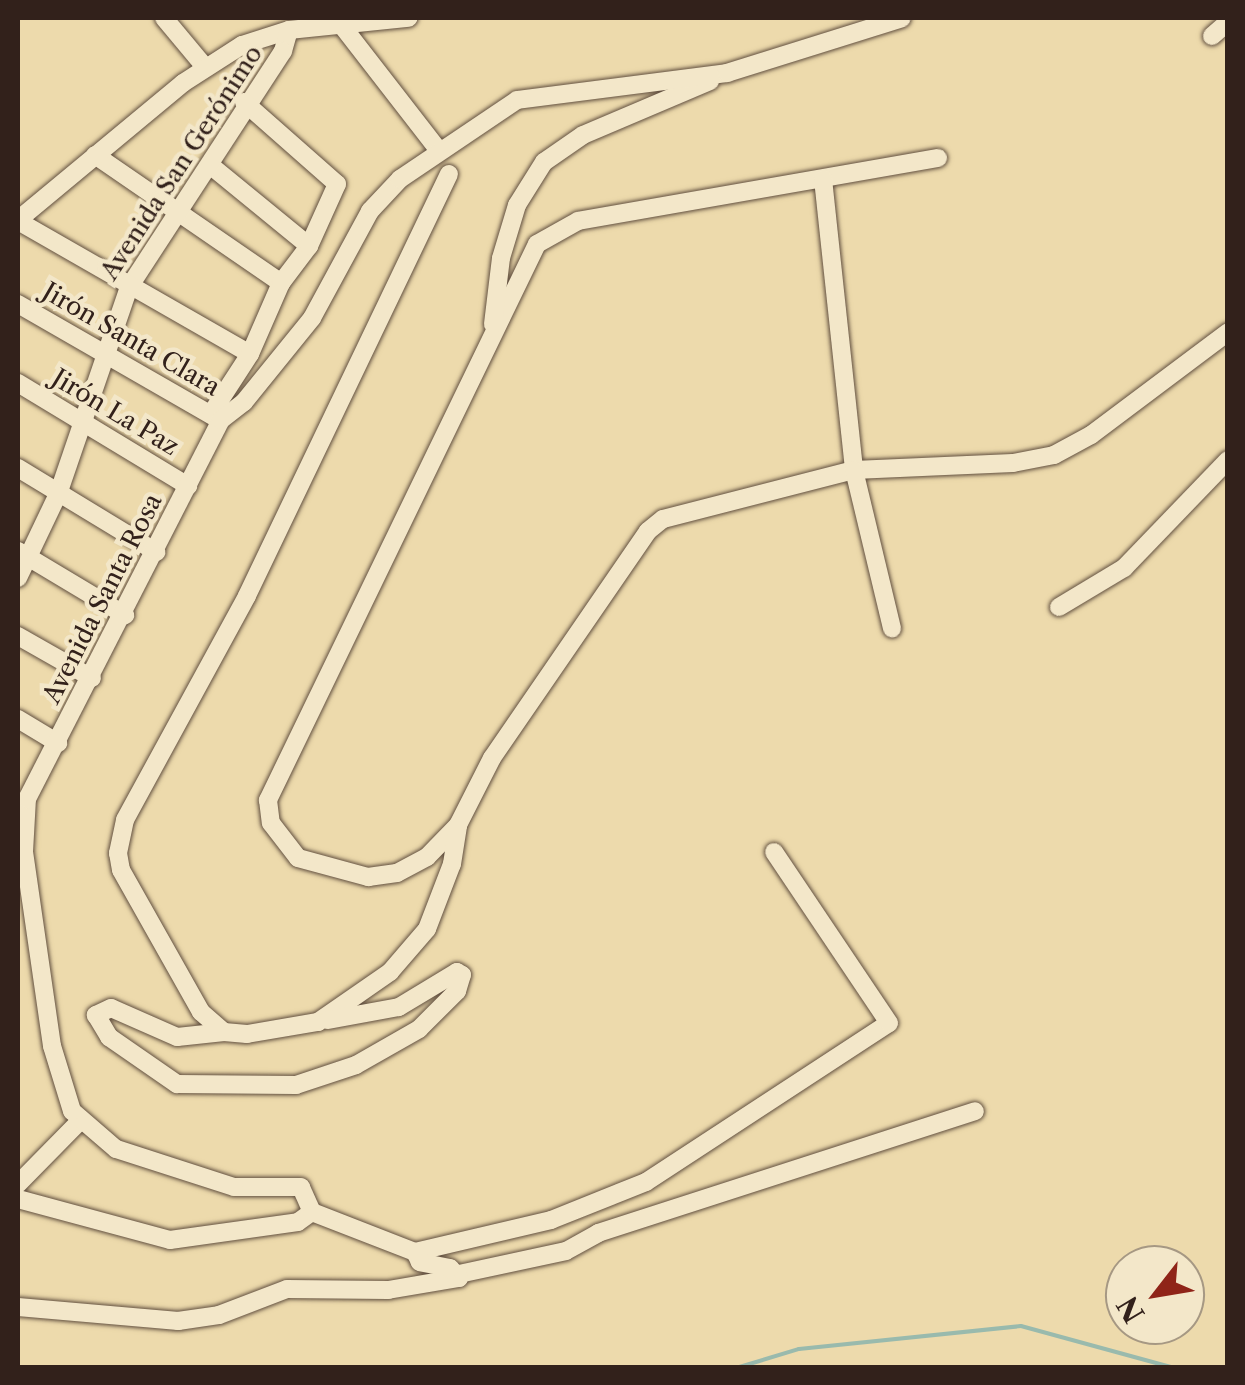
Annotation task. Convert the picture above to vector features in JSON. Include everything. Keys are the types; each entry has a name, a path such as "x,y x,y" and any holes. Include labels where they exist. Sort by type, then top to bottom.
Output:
{"street":[{"path":"164,18 206,67"},
{"path":"289,30 338,22 408,18"},
{"path":"493,330 501,258 517,204 544,162 583,135 726,73 902,18"},
{"path":"338,22 439,151"},
{"path":"1212,36 1228,22"},
{"name":"Avenida San Gerónimo","path":"18,221 95,155 261,26 289,30 284,51 244,102 210,165 129,287 58,494 24,554 18,578"},
{"path":"216,417 244,402 312,318 370,211 400,178 439,151 517,100 726,73"},
{"path":"216,417 250,354 281,283 310,246 338,184 244,102"},
{"path":"95,155 281,283"},
{"path":"938,158 578,221 536,244 268,800 271,823 298,858 368,877 397,874 427,857 458,824 492,758 648,531 663,519 854,470 1013,463 1054,454 1090,435 1228,332"},
{"path":"210,165 310,246"},
{"path":"224,1032 176,976 121,870 125,820 246,596 449,174"},
{"path":"823,179 854,470 892,628"},
{"path":"18,221 250,354"},
{"name":"Jirón Santa Clara","path":"18,304 216,417"},
{"name":"Jirón La Paz","path":"18,384 188,486"},
{"name":"Avenida Santa Rosa","path":"22,796 58,744 125,614 188,486 216,417"},
{"path":"1059,607 1124,568 1228,460"},
{"path":"18,468 156,552"},
{"path":"24,554 125,614"},
{"path":"18,636 92,678"},
{"path":"18,719 58,744"},
{"path":"22,796 24,876 52,1046 80,1120 116,1149 234,1186 302,1187 312,1212 415,1252 551,1220 646,1182 889,1023 774,852"},
{"path":"318,1022 390,972 427,928 452,864 458,824"},
{"path":"457,972 462,975 457,991 419,1029 356,1065 296,1086 177,1084 109,1037 96,1015 111,1008 177,1037 224,1032 318,1022 399,1006 457,972"},
{"path":"415,1252 420,1262 459,1274 566,1251 598,1233 976,1111"},
{"path":"18,1184 80,1120"},
{"path":"18,1200 170,1240 298,1222 312,1212"},
{"path":"18,1308 178,1321 220,1315 287,1289 388,1290 454,1282 459,1274"}],"waterway":[{"path":"736,1368 799,1349 1021,1326 1175,1368"}]}
